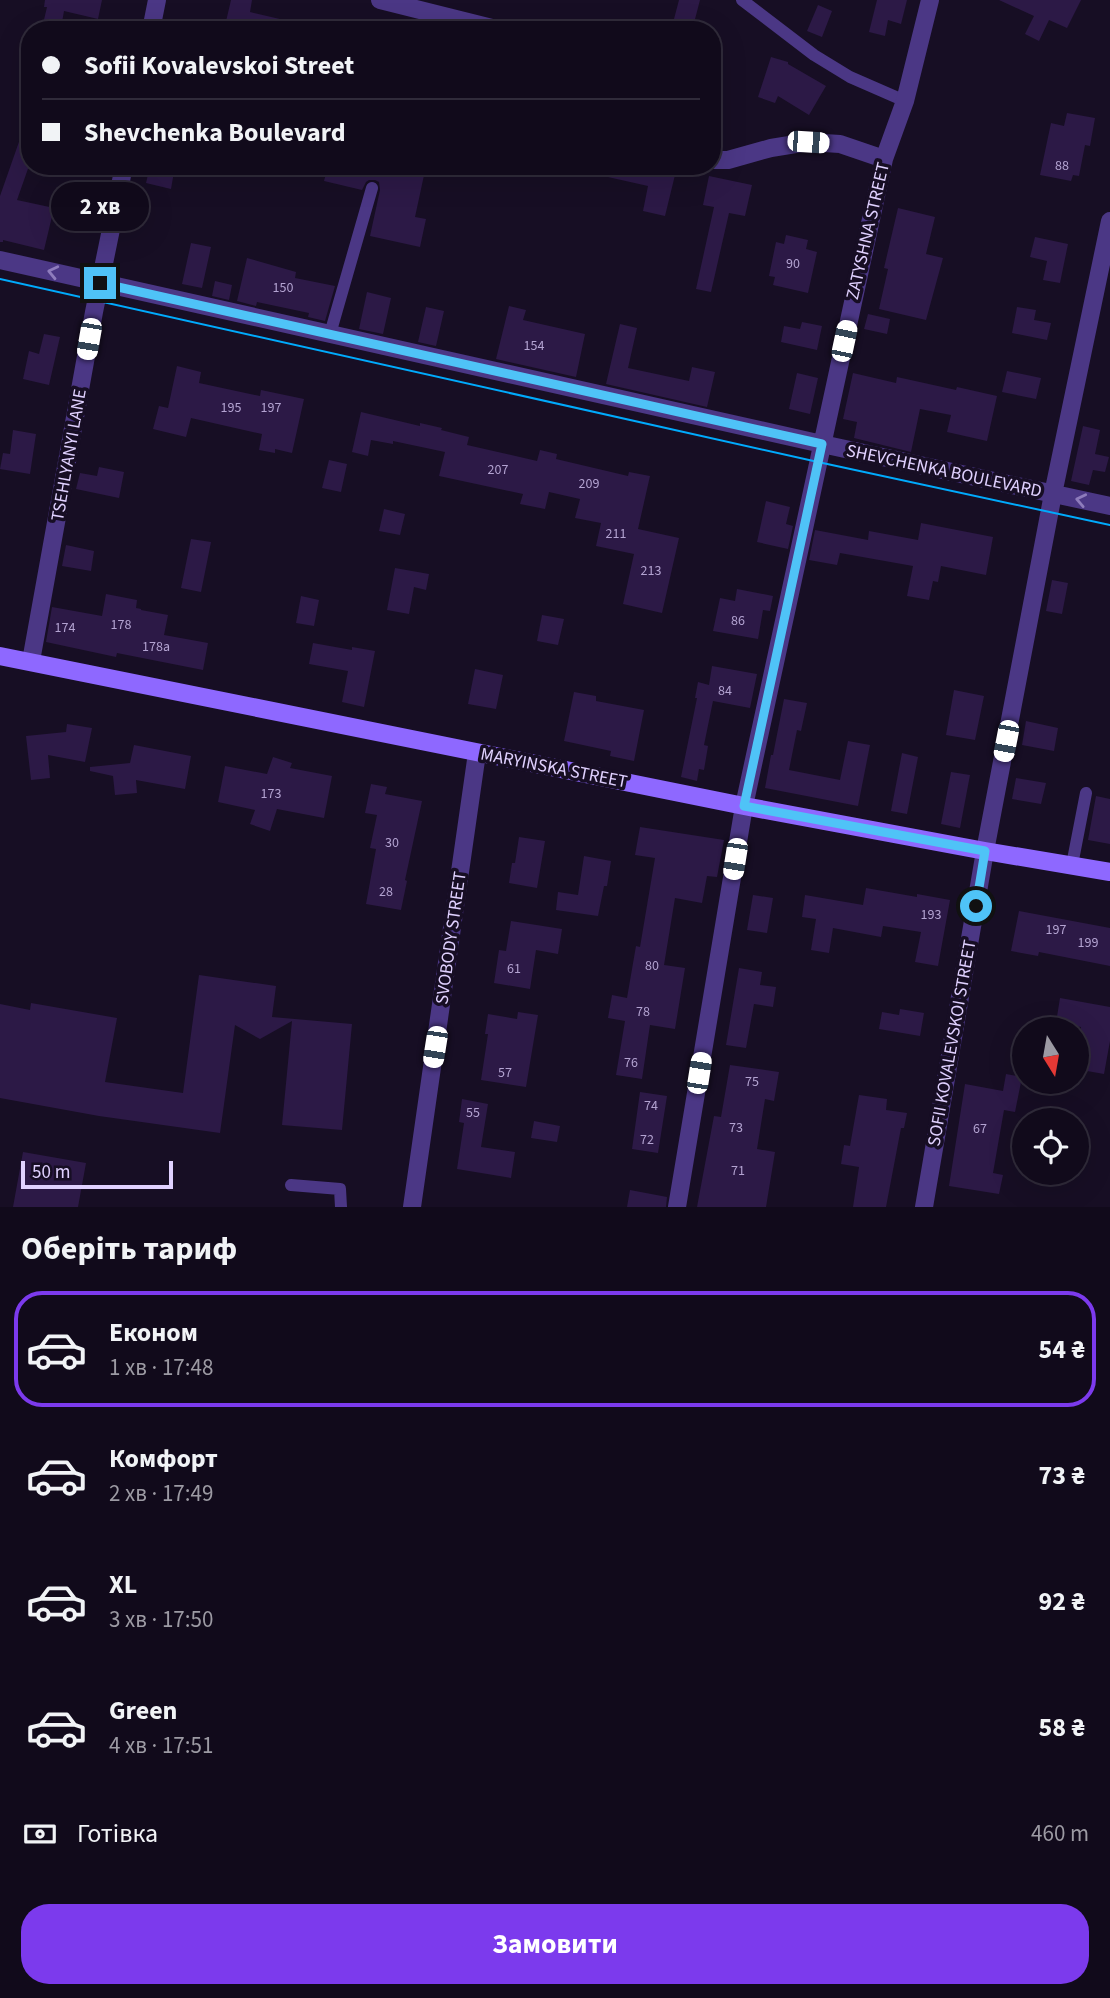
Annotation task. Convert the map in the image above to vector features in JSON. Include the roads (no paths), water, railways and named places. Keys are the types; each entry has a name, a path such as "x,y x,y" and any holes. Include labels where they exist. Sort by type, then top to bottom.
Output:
{"street":[{"path":"153,21 157,0"},
{"path":"380,0 464,21"},
{"name":"ZATYSHNA STREET","path":"677,1207 744,806 884,159 905,101 930,0"},
{"path":"721,160 808,142 839,144 884,159"},
{"name":"TSEHLYANYI LANE","path":"31,661 122,175"},
{"name":"SOFII KOVALEVSKOI STREET","path":"924,1207 985,851 1053,494 1110,225"},
{"name":"SHEVCHENKA BOULEVARD","path":"0,260 1110,506"},
{"name":"MARYINSKA STREET","path":"0,656 744,806 1110,872"},
{"name":"SVOBODY STREET","path":"412,1207 477,753"}],"lane":[{"path":"742,0 814,55 850,77 905,101"},
{"path":"330,334 372,188"},
{"path":"1072,865 1086,793"},
{"path":"291,1185 340,1189 341,1207"}],"tram line":[{"path":"0,279 1110,525"}]}
